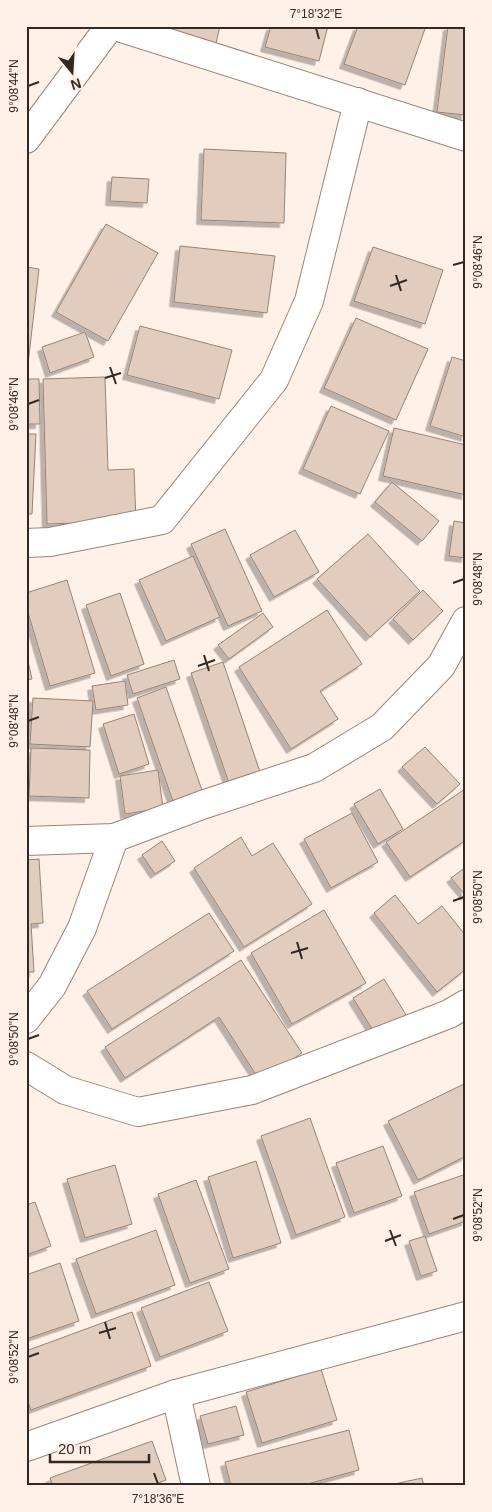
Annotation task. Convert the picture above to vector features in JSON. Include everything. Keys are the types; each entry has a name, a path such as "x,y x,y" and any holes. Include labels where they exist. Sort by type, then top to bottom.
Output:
{"street":[{"path":"26,139 110,26"},
{"path":"115,26 466,137"},
{"path":"26,543 50,542 162,520 274,380 309,301 358,102"},
{"path":"26,841 114,838 202,805 314,768 382,727 441,666 466,621"},
{"path":"26,1019 52,986 82,928 114,838"},
{"path":"26,1066 65,1090 138,1112 252,1090 449,1014 466,1004"},
{"path":"26,1447 176,1394 466,1316"},
{"path":"176,1394 196,1486"}],"building":[{"path":"153,26 220,26 215,48"},
{"path":"271,26 328,26 319,61 265,47"},
{"path":"358,26 426,26 405,85 344,64"},
{"path":"448,26 466,26 466,115 437,112"},
{"path":"204,149 286,153 284,223 201,220"},
{"path":"112,177 149,179 147,203 110,201"},
{"path":"106,224 158,253 108,341 56,312"},
{"path":"180,246 275,256 267,313 174,302"},
{"path":"373,247 443,270 425,324 354,301"},
{"path":"26,267 39,269 28,364 26,364"},
{"path":"356,318 428,349 396,420 324,388"},
{"path":"140,326 232,350 219,399 127,375"},
{"path":"85,332 94,357 50,373 42,347"},
{"path":"452,357 466,361 466,437 430,426"},
{"path":"105,377 108,470 134,469 136,521 47,524 43,379"},
{"path":"26,379 39,379 40,424 26,424"},
{"path":"331,406 389,431 360,494 303,469"},
{"path":"394,428 466,445 466,495 383,476"},
{"path":"26,434 36,434 32,514 26,514"},
{"path":"392,482 439,521 422,541 375,502"},
{"path":"454,521 466,523 466,558 449,556"},
{"path":"225,529 262,611 228,626 191,544"},
{"path":"295,530 319,572 274,597 250,555"},
{"path":"368,534 420,591 370,637 317,579"},
{"path":"193,556 220,617 166,641 139,580"},
{"path":"67,580 95,673 50,686 26,606 26,593"},
{"path":"423,590 443,611 413,640 393,619"},
{"path":"120,593 144,664 111,676 86,605"},
{"path":"327,610 362,664 320,691 338,719 291,749 239,667"},
{"path":"263,613 273,627 229,659 218,645"},
{"path":"26,653 32,679 26,680"},
{"path":"174,660 180,679 133,694 127,675"},
{"path":"223,662 261,775 230,786 191,673"},
{"path":"125,681 128,705 96,710 92,686"},
{"path":"166,687 204,796 175,807 137,698"},
{"path":"33,698 93,701 90,747 30,744"},
{"path":"134,714 149,764 119,774 103,724"},
{"path":"425,747 460,784 437,804 402,767"},
{"path":"31,748 90,750 89,798 29,796"},
{"path":"158,770 163,808 125,814 120,776"},
{"path":"380,789 403,829 378,844 354,804"},
{"path":"465,789 466,840 410,877 386,842"},
{"path":"352,813 378,862 331,888 304,839"},
{"path":"241,837 252,856 273,843 312,904 244,947 194,868"},
{"path":"162,841 175,861 155,874 142,855"},
{"path":"39,859 43,923 31,924 34,972 26,972 26,860"},
{"path":"466,867 466,896 451,878"},
{"path":"395,895 418,924 442,906 466,936 466,969 437,992 374,913"},
{"path":"324,910 366,983 292,1024 251,953"},
{"path":"209,913 234,951 112,1029 87,991"},
{"path":"241,960 302,1053 260,1081 219,1017 125,1078 105,1047"},
{"path":"384,979 408,1018 377,1037 353,998"},
{"path":"466,1083 466,1156 418,1180 388,1121"},
{"path":"310,1118 345,1217 296,1235 261,1136"},
{"path":"383,1146 402,1196 354,1213 336,1163"},
{"path":"256,1161 281,1243 233,1258 208,1177"},
{"path":"115,1165 132,1224 85,1238 67,1179"},
{"path":"466,1174 466,1221 429,1234 414,1192"},
{"path":"196,1180 229,1269 190,1283 158,1194"},
{"path":"35,1202 51,1246 26,1255 26,1205"},
{"path":"156,1230 175,1285 96,1314 76,1259"},
{"path":"425,1236 437,1271 421,1276 409,1241"},
{"path":"60,1263 79,1321 26,1339 26,1275"},
{"path":"209,1282 228,1331 160,1357 141,1308"},
{"path":"132,1312 151,1366 31,1410 26,1397 26,1351"},
{"path":"321,1369 337,1420 262,1443 246,1392"},
{"path":"236,1406 244,1435 208,1444 200,1416"},
{"path":"349,1430 359,1470 300,1486 231,1486 225,1462"},
{"path":"152,1441 166,1480 150,1486 53,1486 50,1478"},
{"path":"422,1478 424,1486 385,1486"}]}
